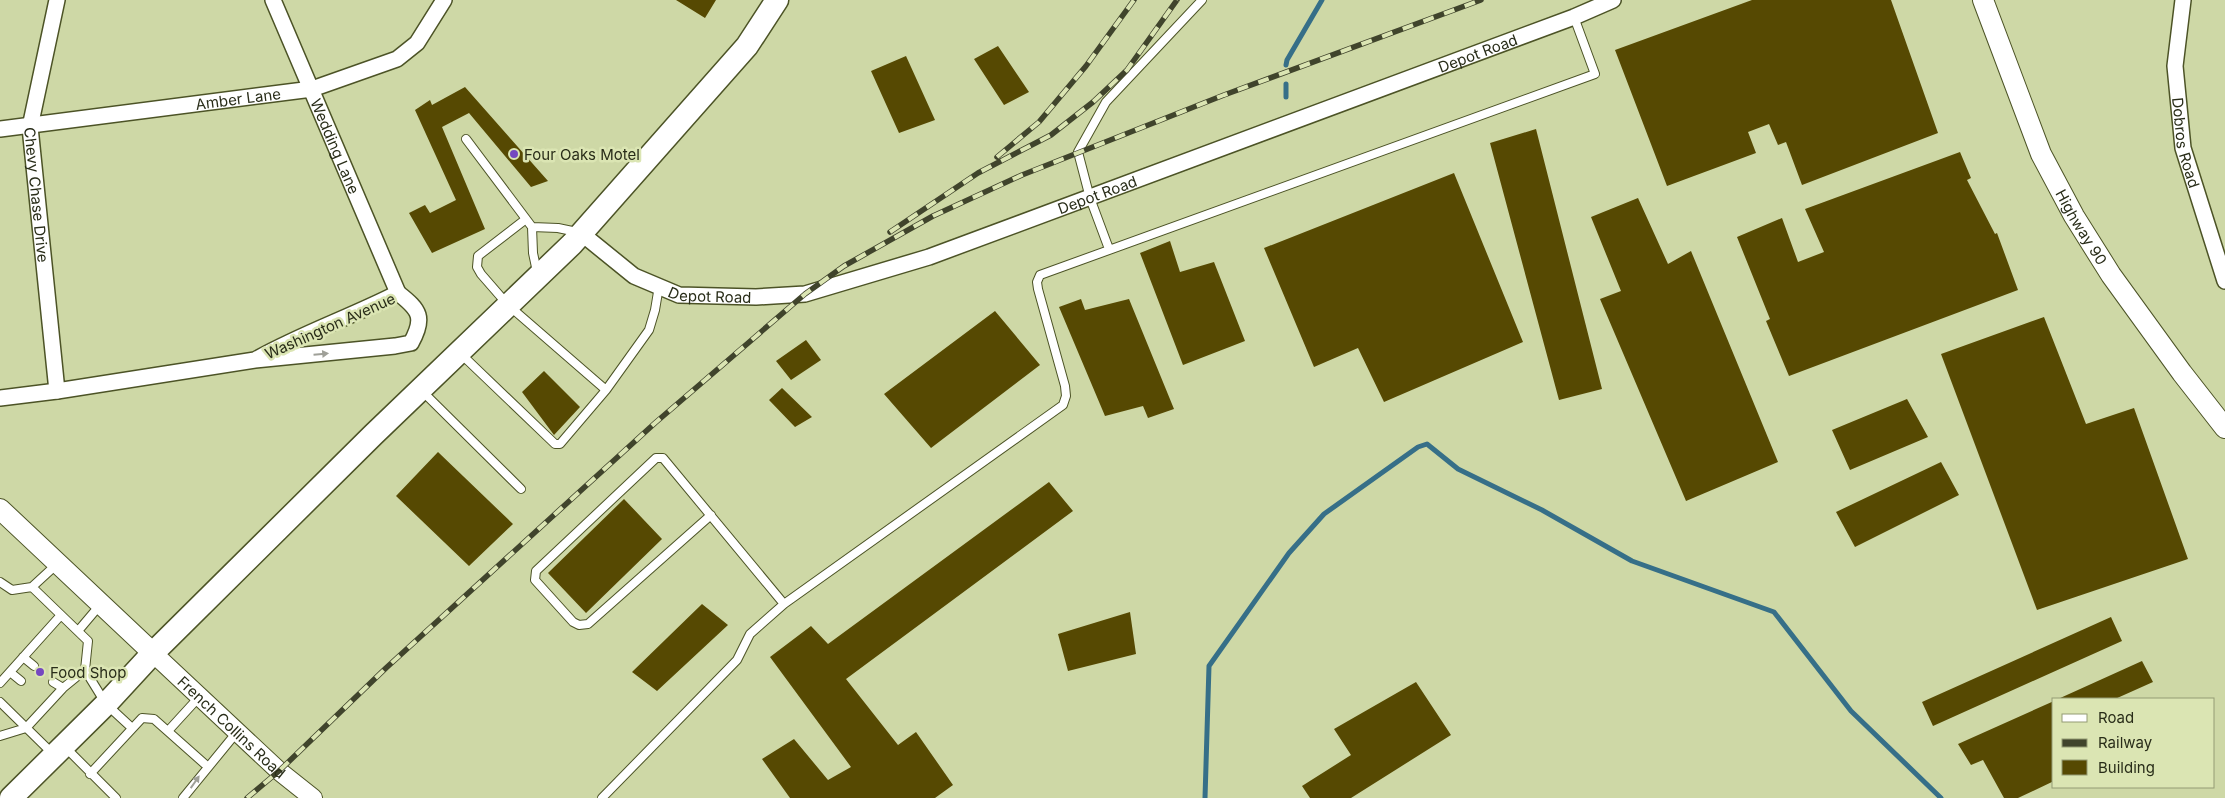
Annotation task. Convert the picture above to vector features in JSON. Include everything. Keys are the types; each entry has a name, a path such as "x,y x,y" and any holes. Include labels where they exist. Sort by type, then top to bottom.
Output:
{"main road":[{"name":"Highway 90","path":"1983,0 2041,154 2074,216 2110,275 2225,428"},
{"path":"11,798 106,704 153,653 581,233 747,46 775,1"},
{"path":"0,509 153,653"}],"street":[{"name":"Chevy Chase Drive","path":"56,0 30,126 57,391"},
{"name":"Wedding Lane","path":"273,0 398,293"},
{"name":"Amber Lane","path":"0,129 312,89 397,59 417,43 444,0"},
{"name":"Depot Road","path":"581,233 634,276 679,294 756,297 804,294 929,257 1574,17 1613,0"},
{"name":"Dobros Road","path":"2183,0 2175,66 2184,148 2225,281"},
{"name":"Washington Avenue","path":"0,398 255,360 362,351 411,343 419,329 419,315 410,302 398,293 371,307 276,348 255,360"},
{"name":"French Collins Road","path":"153,653 279,771 313,798"}],"lane":[{"path":"1109,249 1090,198 1078,152 1106,102 1202,0"},
{"path":"602,798 737,660 750,634 784,604 1063,405 1066,396 1065,386 1037,282 1040,275 1595,74 1574,17"},
{"path":"466,139 532,227 533,253 538,277"},
{"path":"526,219 478,256 477,267 508,306 606,390"},
{"path":"532,227 558,228 581,233"},
{"path":"459,352 555,444 560,444 606,390 649,330 656,310 658,286"},
{"path":"420,390 521,489"},
{"path":"711,515 588,624 579,625 573,622 535,580 536,571 542,563 656,458 663,458 711,515 784,604"},
{"path":"0,582 12,590 32,587 58,563"},
{"path":"32,587 88,641 85,670 106,704 132,728"},
{"path":"78,630 101,604"},
{"path":"0,683 61,615"},
{"path":"24,657 34,666"},
{"path":"0,736 26,728 63,688 85,670"},
{"path":"10,672 21,681"},
{"path":"53,682 63,688"},
{"path":"168,731 200,696"},
{"path":"40,697 48,704"},
{"path":"0,702 26,728 90,774 116,798"},
{"path":"90,774 142,718 154,718 208,766"},
{"path":"182,798 238,732"}],"building":[{"path":"676,0 716,0 705,18"},
{"path":"1752,0 1891,0 1938,133 1802,185 1786,142 1778,145 1769,124 1748,132 1756,153 1667,186 1615,50"},
{"path":"998,46 1029,92 1004,105 974,59"},
{"path":"906,56 935,120 899,133 871,71"},
{"name":"Four Oaks Motel","path":"465,87 548,181 531,187 469,113 442,127 485,229 432,253 409,213 425,205 430,213 456,200 415,110 430,100 432,105"},
{"path":"1536,129 1602,389 1559,400 1490,143"},
{"path":"1960,152 1971,178 1967,180 1995,234 1997,233 2018,290 1789,376 1766,321 1770,319 1737,237 1782,218 1798,262 1824,252 1805,209"},
{"path":"1454,173 1523,342 1384,402 1358,348 1314,367 1264,248"},
{"path":"1638,198 1668,264 1691,251 1778,462 1686,501 1600,299 1621,291 1591,217"},
{"path":"1170,241 1180,272 1214,262 1245,341 1183,365 1140,253"},
{"path":"1081,299 1085,310 1129,299 1174,409 1148,418 1143,406 1105,416 1059,307"},
{"path":"995,311 1040,365 931,448 884,394"},
{"path":"2044,317 2086,424 2134,408 2188,559 2037,610 1941,354"},
{"path":"806,340 821,360 791,380 776,361"},
{"path":"544,371 580,407 554,435 522,392"},
{"path":"782,388 812,417 795,427 769,400"},
{"path":"1907,399 1928,437 1850,470 1832,430"},
{"path":"438,452 513,524 469,566 396,496"},
{"path":"1941,462 1959,495 1855,547 1836,512"},
{"path":"1049,482 1073,511 846,679 898,745 916,732 953,785 935,798 790,798 762,759 794,739 828,780 851,767 770,657 811,626 828,644"},
{"path":"624,499 662,539 586,613 548,573"},
{"path":"702,604 728,625 657,691 632,672"},
{"path":"1130,612 1136,654 1068,671 1058,634"},
{"path":"2111,617 2122,641 1933,726 1922,702"},
{"path":"2142,661 2153,682 2117,698 2060,698"},
{"path":"1416,682 1451,735 1351,798 1310,798 1302,786 1351,755 1334,729"},
{"path":"2052,702 2052,782 2018,798 2004,798 1983,760 1971,765 1958,744"}],"waterway":[{"path":"1286,65 1287,60 1322,0"},
{"path":"1286,84 1286,97"},
{"path":"1205,798 1209,666 1289,553 1324,514 1418,447 1427,444 1458,469 1542,510 1632,561 1774,612 1851,711 1941,798"}],"railway":[{"path":"997,157 1039,122 1086,66 1134,0"},
{"path":"890,232 978,173 1051,135 1093,102 1127,70 1177,0"},
{"path":"247,798 279,771 386,668 655,423 805,294 844,266 933,216 1022,175 1224,95 1481,0"}],"place":[{"name":"Four Oaks Motel","path":"514,154"},
{"name":"Food Shop","path":"40,672"}]}
